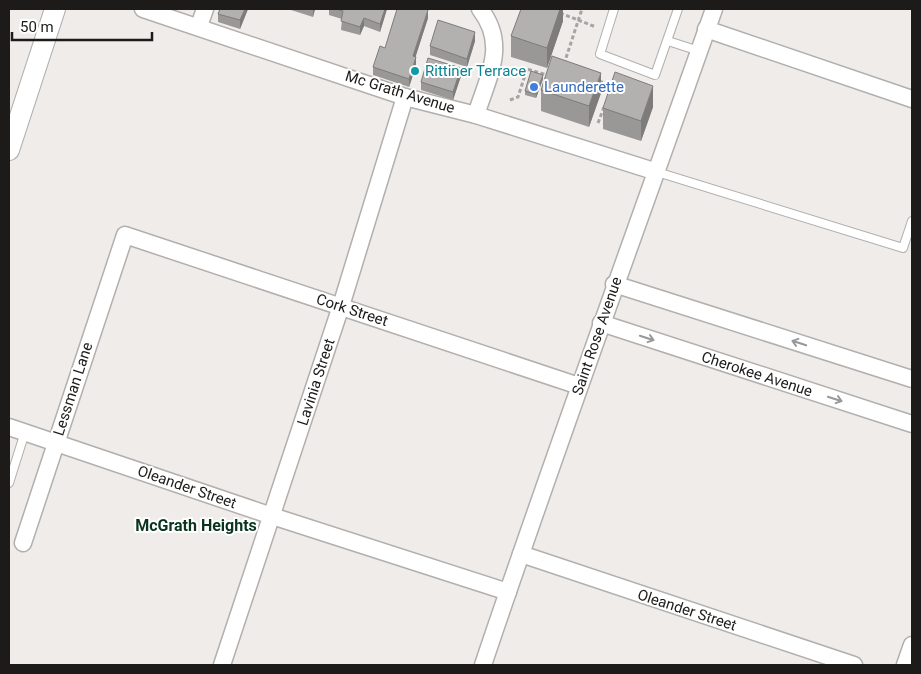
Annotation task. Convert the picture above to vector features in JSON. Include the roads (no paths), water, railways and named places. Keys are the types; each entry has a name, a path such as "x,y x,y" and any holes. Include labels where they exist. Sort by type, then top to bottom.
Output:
{"street":[{"path":"9,150 55,9"},
{"name":"Mc Grath Avenue","path":"143,9 199,26 405,97 476,115 657,172"},
{"path":"199,26 205,9"},
{"path":"476,115 496,50 490,22 480,9"},
{"name":"Saint Rose Avenue","path":"483,665 614,284 657,172 714,9"},
{"path":"706,29 912,99"},
{"name":"Lavinia Street","path":"222,665 341,306 405,97"},
{"name":"Cork Street","path":"125,235 579,386"},
{"name":"Lessman Lane","path":"23,543 125,235"},
{"path":"614,284 912,379"},
{"name":"Cherokee Avenue","path":"601,323 912,424"},
{"name":"Oleander Street","path":"9,427 56,441 272,516 508,592"},
{"name":"Oleander Street","path":"521,554 854,665"},
{"path":"905,665 912,645"}],"lane":[{"path":"614,9 600,54 655,75 678,9"},
{"path":"668,41 699,51"},
{"path":"657,172 904,248 912,221"},
{"path":"9,484 25,432"}],"place":[{"name":"Rittiner Terrace","path":"415,71"},
{"name":"Launderette","path":"534,87"}],"district":[{"name":"McGrath Heights","path":"196,525"}]}
